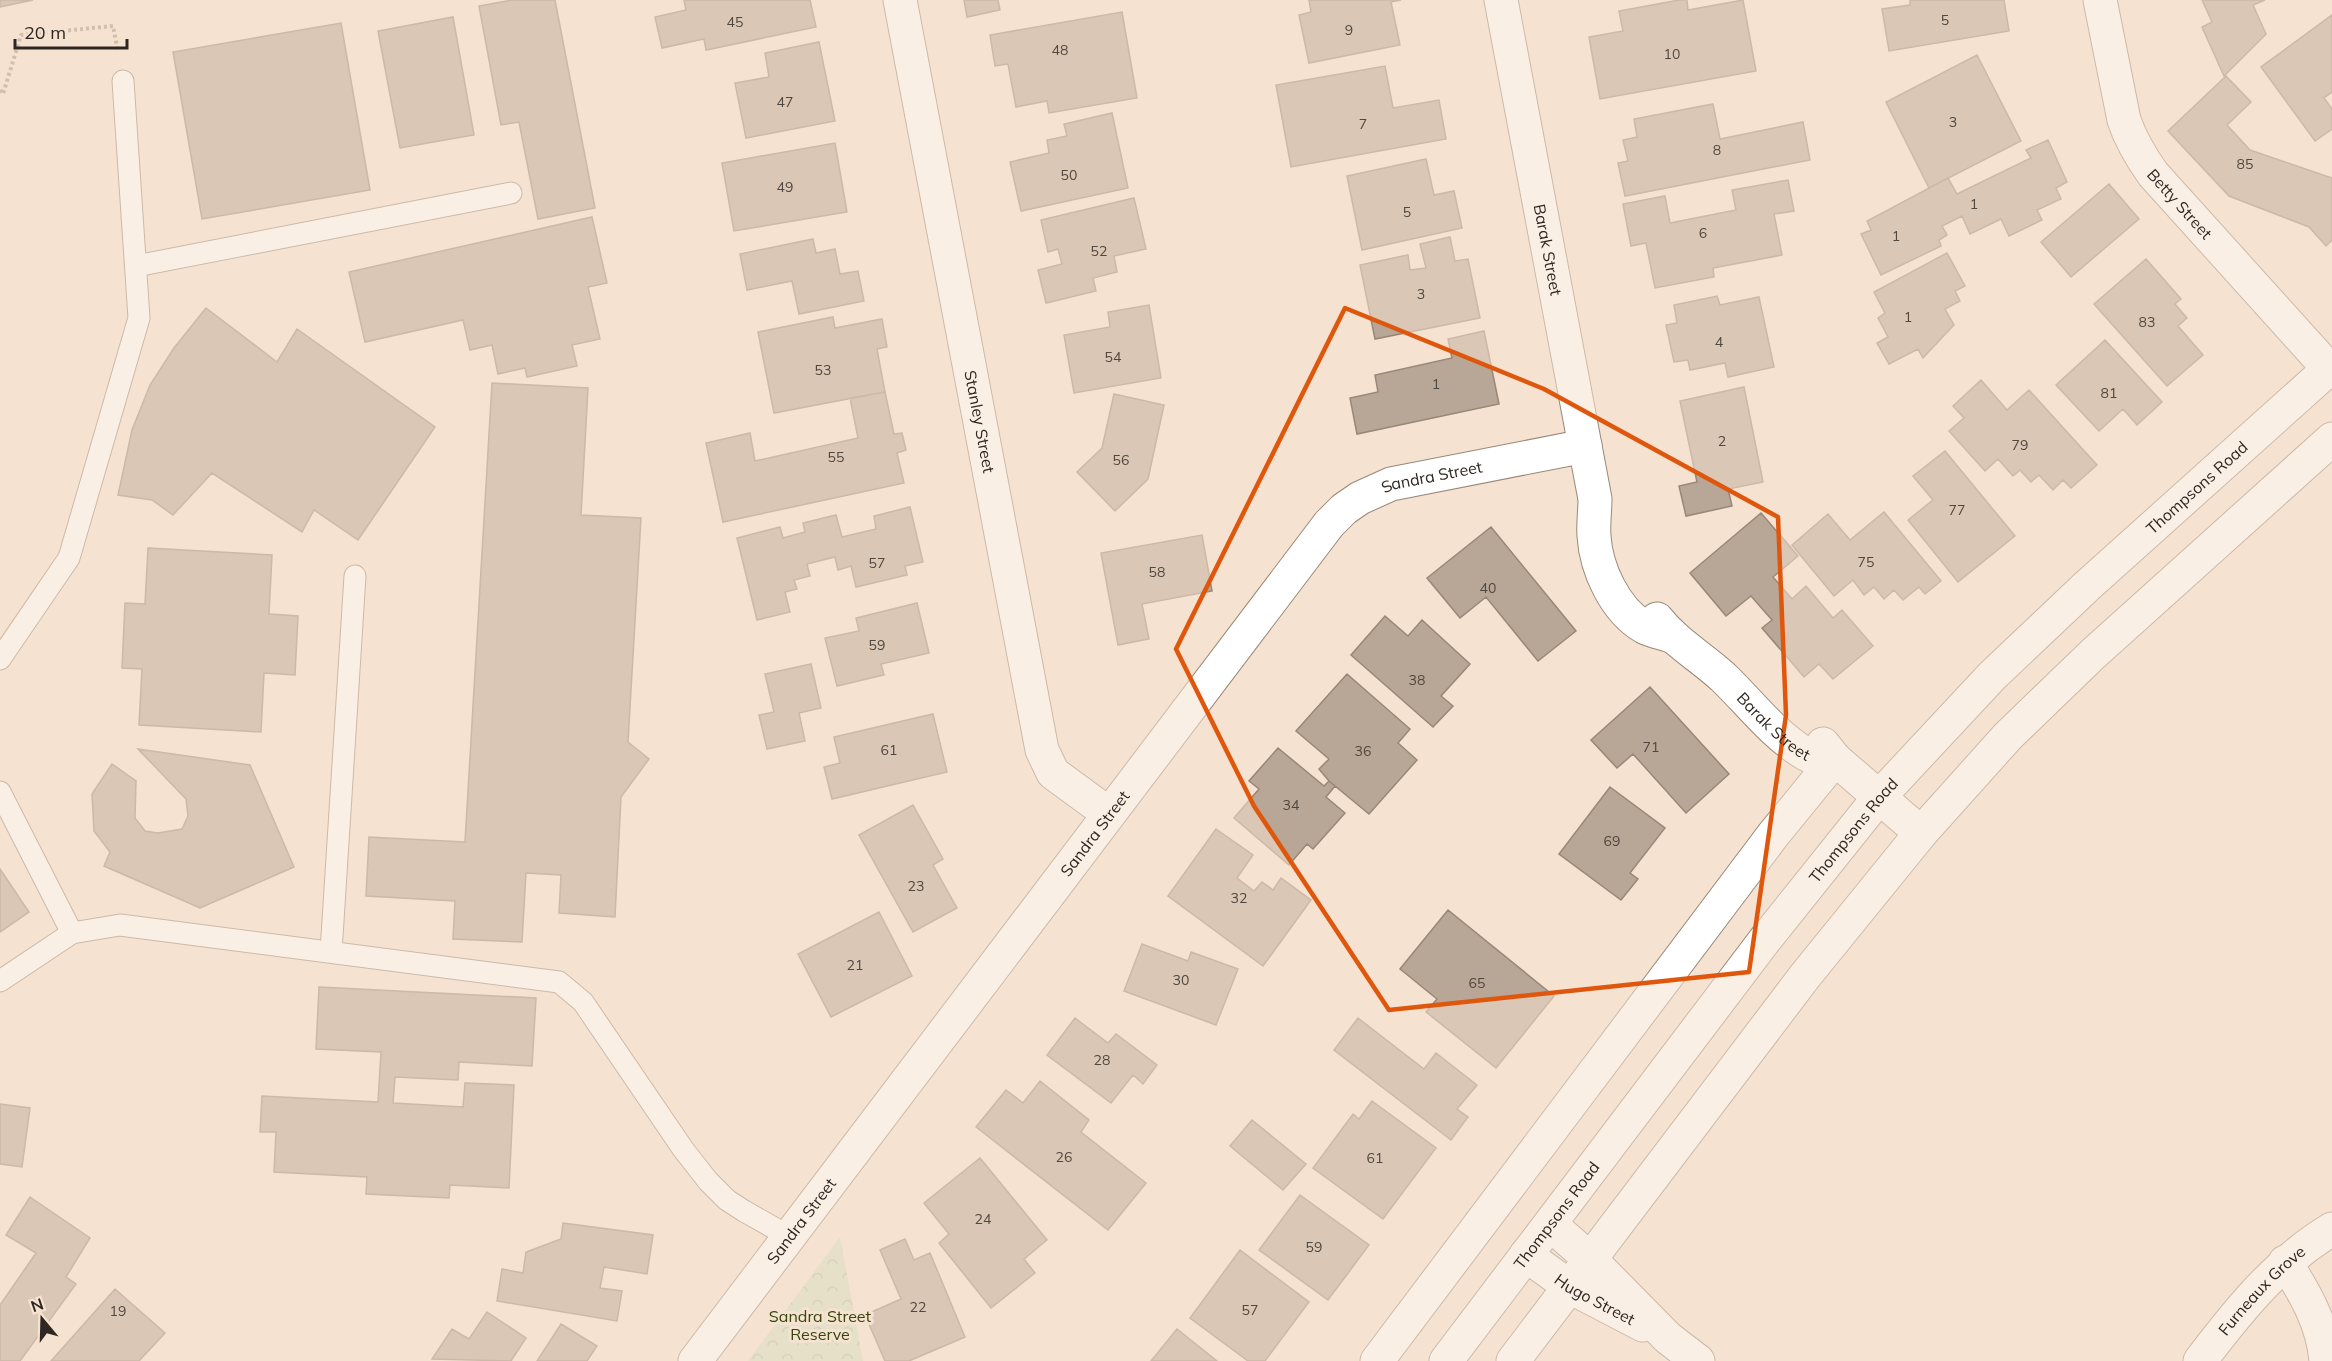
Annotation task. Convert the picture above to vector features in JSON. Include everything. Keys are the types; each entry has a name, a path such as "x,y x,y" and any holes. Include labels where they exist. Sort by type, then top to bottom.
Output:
{"street":[{"name":"Stanley Street","path":"900,0 1042,750 1053,773 1109,814"},
{"name":"Barak Street","path":"1501,0 1595,499 1633,589 1671,636 1722,676 1776,704 1816,736 1835,759 1921,833"},
{"name":"Betty Street","path":"2100,0 2124,120 2130,139 2140,156 2153,174 2331,369"},
{"name":"Thompsons Road","path":"1446,1361 1764,941 1880,796 1992,676 2087,586 2331,369"},
{"path":"1513,1361 1805,976 1921,833 2008,736 2076,670 2332,439"},
{"name":"Sandra Street","path":"695,1361 1329,524 1344,509 1360,498 1391,484 1585,446"},
{"path":"1377,1361 1773,835 1835,759"},
{"name":"Hugo Street","path":"1550,1224 1591,1260 1668,1338 1698,1361"},
{"name":"Furneaux Grove","path":"2200,1361 2263,1283 2285,1262 2332,1229"},
{"name":"Hugo Street","path":"1526,1255 1570,1287 1668,1338"},
{"path":"2285,1262 2306,1294 2318,1320 2326,1361"}],"lane":[{"path":"0,659 69,558 139,318 123,81"},
{"path":"136,266 511,193"},
{"path":"331,952 354,576"},
{"path":"0,792 72,933"},
{"path":"0,981 72,933 120,925 559,982 583,1002 704,1176 727,1200 790,1237"}],"path":[{"path":"0,90 3,94 21,35 113,26 123,81"}],"highlighted area":[{"path":"1345,308 1544,389 1778,517 1786,715 1749,972 1389,1010 1254,806 1176,649"}],"green space":[{"name":"Sandra Street Reserve","path":"840,1237 863,1361 748,1361"}],"building":[{"path":"0,0 33,0 0,7"},
{"path":"512,0 555,0 595,208 538,219 519,122 501,125 479,6"},
{"path":"684,0 810,0 816,27 706,50 704,39 662,48 655,17 686,10"},
{"path":"964,0 998,0 1000,10 967,17"},
{"path":"1309,0 1401,0 1391,2 1400,45 1309,63 1299,15 1311,12"},
{"path":"1687,0 1688,10 1743,0 1756,71 1600,99 1589,37 1623,31 1619,11"},
{"path":"1910,0 2004,0 2009,31 1889,51 1882,9 1910,5"},
{"path":"2202,0 2265,0 2253,5 2266,34 2224,76 2202,27 2212,22"},
{"path":"1122,12 1137,98 1049,113 1047,101 1016,107 1008,64 995,66 990,35"},
{"path":"2332,15 2332,92 2324,98 2332,109 2332,129 2315,141 2261,67"},
{"path":"453,17 474,135 400,148 378,31"},
{"path":"341,23 370,190 202,219 173,52"},
{"path":"819,42 835,121 746,138 735,83 769,77 765,53"},
{"path":"1977,55 2021,141 1929,188 1886,102"},
{"path":"1385,66 1393,108 1439,100 1446,139 1291,167 1276,85"},
{"path":"2226,76 2251,102 2227,125 2250,150 2332,178 2332,240 2326,246 2309,227 2229,196 2168,131"},
{"path":"1713,104 1720,139 1803,122 1810,160 1625,196 1618,163 1628,161 1623,140 1637,137 1634,119"},
{"path":"1112,113 1128,188 1021,211 1010,162 1049,153 1047,140 1067,136 1064,124"},
{"path":"2048,140 2067,182 2056,188 2061,199 2037,210 2042,220 2009,236 2001,219 1970,234 1962,216 1942,226 1947,235 1939,240 1941,246 1881,275 1861,234 1871,230 1867,221 1948,178 1957,194 2031,158 2026,150"},
{"path":"835,143 847,212 734,231 722,163"},
{"path":"1426,159 1434,195 1454,191 1462,228 1362,250 1347,176"},
{"path":"1788,180 1794,211 1774,214 1782,255 1713,268 1714,277 1655,288 1646,243 1631,246 1623,204 1665,196 1670,223 1736,210 1732,190"},
{"path":"2109,184 2139,219 2071,277 2041,242"},
{"path":"1134,198 1146,249 1114,256 1117,272 1093,278 1096,291 1046,303 1038,270 1062,264 1058,249 1048,252 1041,220"},
{"path":"592,217 607,283 588,287 600,339 572,345 577,366 527,377 525,368 498,374 492,345 470,350 463,320 365,342 349,272"},
{"path":"1450,237 1455,261 1468,259 1480,318 1375,339 1360,265 1408,255 1410,270 1426,268 1420,244"},
{"path":"813,239 816,253 835,249 840,274 858,271 864,301 799,314 792,281 747,290 740,254"},
{"path":"1947,253 1965,286 1955,291 1960,301 1945,309 1954,325 1923,358 1918,349 1889,364 1877,343 1888,337 1878,318 1885,313 1874,292"},
{"path":"2146,259 2181,299 2175,304 2187,318 2178,326 2203,355 2167,386 2094,304"},
{"path":"1717,296 1720,305 1759,297 1774,367 1728,377 1725,363 1690,370 1688,360 1674,362 1666,325 1677,323 1674,305"},
{"path":"1149,305 1161,378 1074,393 1064,335 1110,327 1108,312"},
{"path":"206,308 277,362 297,329 435,427 358,540 314,510 302,532 212,473 173,515 152,500 118,495 132,430 150,385 174,348"},
{"path":"833,317 835,328 882,319 887,347 877,349 885,392 774,413 758,332"},
{"path":"1484,331 1499,404 1357,434 1350,398 1378,392 1375,375 1452,358 1448,339"},
{"path":"2105,340 2162,402 2137,425 2123,409 2099,431 2056,385"},
{"path":"1981,380 2007,410 2029,390 2097,465 2071,488 2063,480 2053,490 2039,475 2031,482 2020,470 2013,476 1998,459 1985,471 1949,431 1964,418 1953,406"},
{"path":"492,383 588,388 581,515 641,518 628,742 649,759 621,797 615,917 559,913 561,875 526,873 522,942 453,939 455,901 366,896 369,837 465,842"},
{"path":"1744,387 1763,482 1728,489 1732,506 1686,516 1679,486 1697,482 1680,401"},
{"path":"885,392 894,434 902,433 906,450 897,453 904,483 723,522 706,443 750,433 755,461 858,438 850,398"},
{"path":"1114,394 1164,405 1148,479 1115,511 1077,472 1102,448"},
{"path":"1945,451 2015,536 1958,582 1908,520 1933,500 1913,476"},
{"path":"910,507 923,562 905,566 907,575 856,587 851,566 838,570 835,557 807,564 810,576 794,580 797,589 785,592 790,612 757,620 737,538 780,527 783,538 805,532 803,523 836,515 842,537 876,529 874,516"},
{"path":"1884,512 1941,581 1925,594 1919,587 1903,600 1894,590 1884,599 1874,587 1864,595 1853,580 1834,596 1792,545 1828,514 1850,540"},
{"path":"1761,513 1798,556 1773,577 1792,599 1806,586 1833,618 1842,610 1873,646 1833,679 1819,664 1804,677 1762,628 1772,620 1751,596 1726,616 1690,573"},
{"path":"1491,527 1576,631 1538,661 1486,597 1460,618 1427,578"},
{"path":"1202,535 1212,591 1142,604 1149,639 1118,645 1101,553"},
{"path":"148,548 272,555 269,614 298,616 295,675 264,673 261,732 139,725 142,669 122,668 125,603 145,604"},
{"path":"917,603 929,653 881,664 884,675 837,686 825,638 859,631 856,618"},
{"path":"1385,616 1408,636 1422,620 1470,664 1441,696 1453,706 1433,727 1351,655"},
{"path":"811,664 821,708 799,713 805,741 767,749 759,715 774,712 765,674"},
{"path":"1347,674 1410,729 1398,743 1417,760 1369,814 1329,781 1319,769 1329,759 1296,731"},
{"path":"1650,687 1729,774 1686,813 1633,754 1617,768 1591,740"},
{"path":"933,714 947,772 832,799 824,767 840,763 834,737"},
{"path":"1278,748 1324,786 1329,781 1335,786 1326,797 1345,813 1313,849 1307,844 1289,865 1234,818 1259,789 1249,781"},
{"path":"138,749 250,765 294,867 200,908 104,866 110,852 94,831 92,794 112,764 136,781 135,818 145,831 158,833 182,829 188,816 186,799"},
{"path":"1610,787 1665,828 1630,873 1638,879 1621,900 1559,854"},
{"path":"913,805 943,859 933,865 957,908 913,932 859,835"},
{"path":"1216,829 1253,855 1237,878 1254,891 1262,882 1273,890 1281,878 1311,900 1263,966 1168,896"},
{"path":"0,869 29,912 0,932"},
{"path":"1448,910 1554,996 1496,1068 1426,1012 1437,999 1400,969"},
{"path":"879,912 912,976 831,1017 798,954"},
{"path":"1142,944 1188,961 1191,952 1238,969 1216,1025 1124,991"},
{"path":"319,987 536,998 532,1066 459,1062 458,1080 395,1077 393,1103 463,1107 465,1083 514,1085 509,1188 450,1185 449,1198 366,1194 367,1177 274,1172 276,1132 260,1132 262,1096 378,1102 381,1052 316,1049"},
{"path":"1075,1018 1108,1043 1116,1034 1157,1065 1143,1084 1133,1075 1111,1103 1047,1055"},
{"path":"1358,1018 1424,1069 1436,1053 1477,1085 1457,1109 1468,1117 1451,1140 1334,1050"},
{"path":"1040,1081 1089,1120 1081,1132 1146,1183 1108,1230 976,1127 1006,1090 1023,1103"},
{"path":"1372,1101 1436,1148 1383,1219 1313,1168 1353,1114 1359,1119"},
{"path":"0,1104 30,1108 22,1167 0,1164"},
{"path":"1252,1120 1306,1164 1283,1190 1230,1146"},
{"path":"980,1158 1047,1240 1024,1259 1035,1273 991,1308 939,1243 949,1234 924,1203"},
{"path":"1300,1195 1369,1245 1328,1300 1259,1250"},
{"path":"30,1197 90,1238 66,1277 76,1284 20,1361 0,1361 0,1305 36,1253 6,1235"},
{"path":"563,1223 653,1235 647,1274 604,1267 600,1288 622,1291 617,1321 497,1301 502,1269 523,1273 526,1252 561,1239"},
{"path":"905,1239 914,1260 930,1253 965,1337 909,1361 885,1361 865,1315 901,1299 880,1250"},
{"path":"1240,1250 1309,1302 1265,1361 1248,1361 1190,1318"},
{"path":"115,1289 165,1333 139,1361 51,1361"},
{"path":"487,1312 526,1338 511,1361 432,1359 452,1329 469,1339"},
{"path":"561,1324 597,1346 587,1361 537,1361"},
{"path":"1177,1329 1217,1361 1151,1361"}]}
